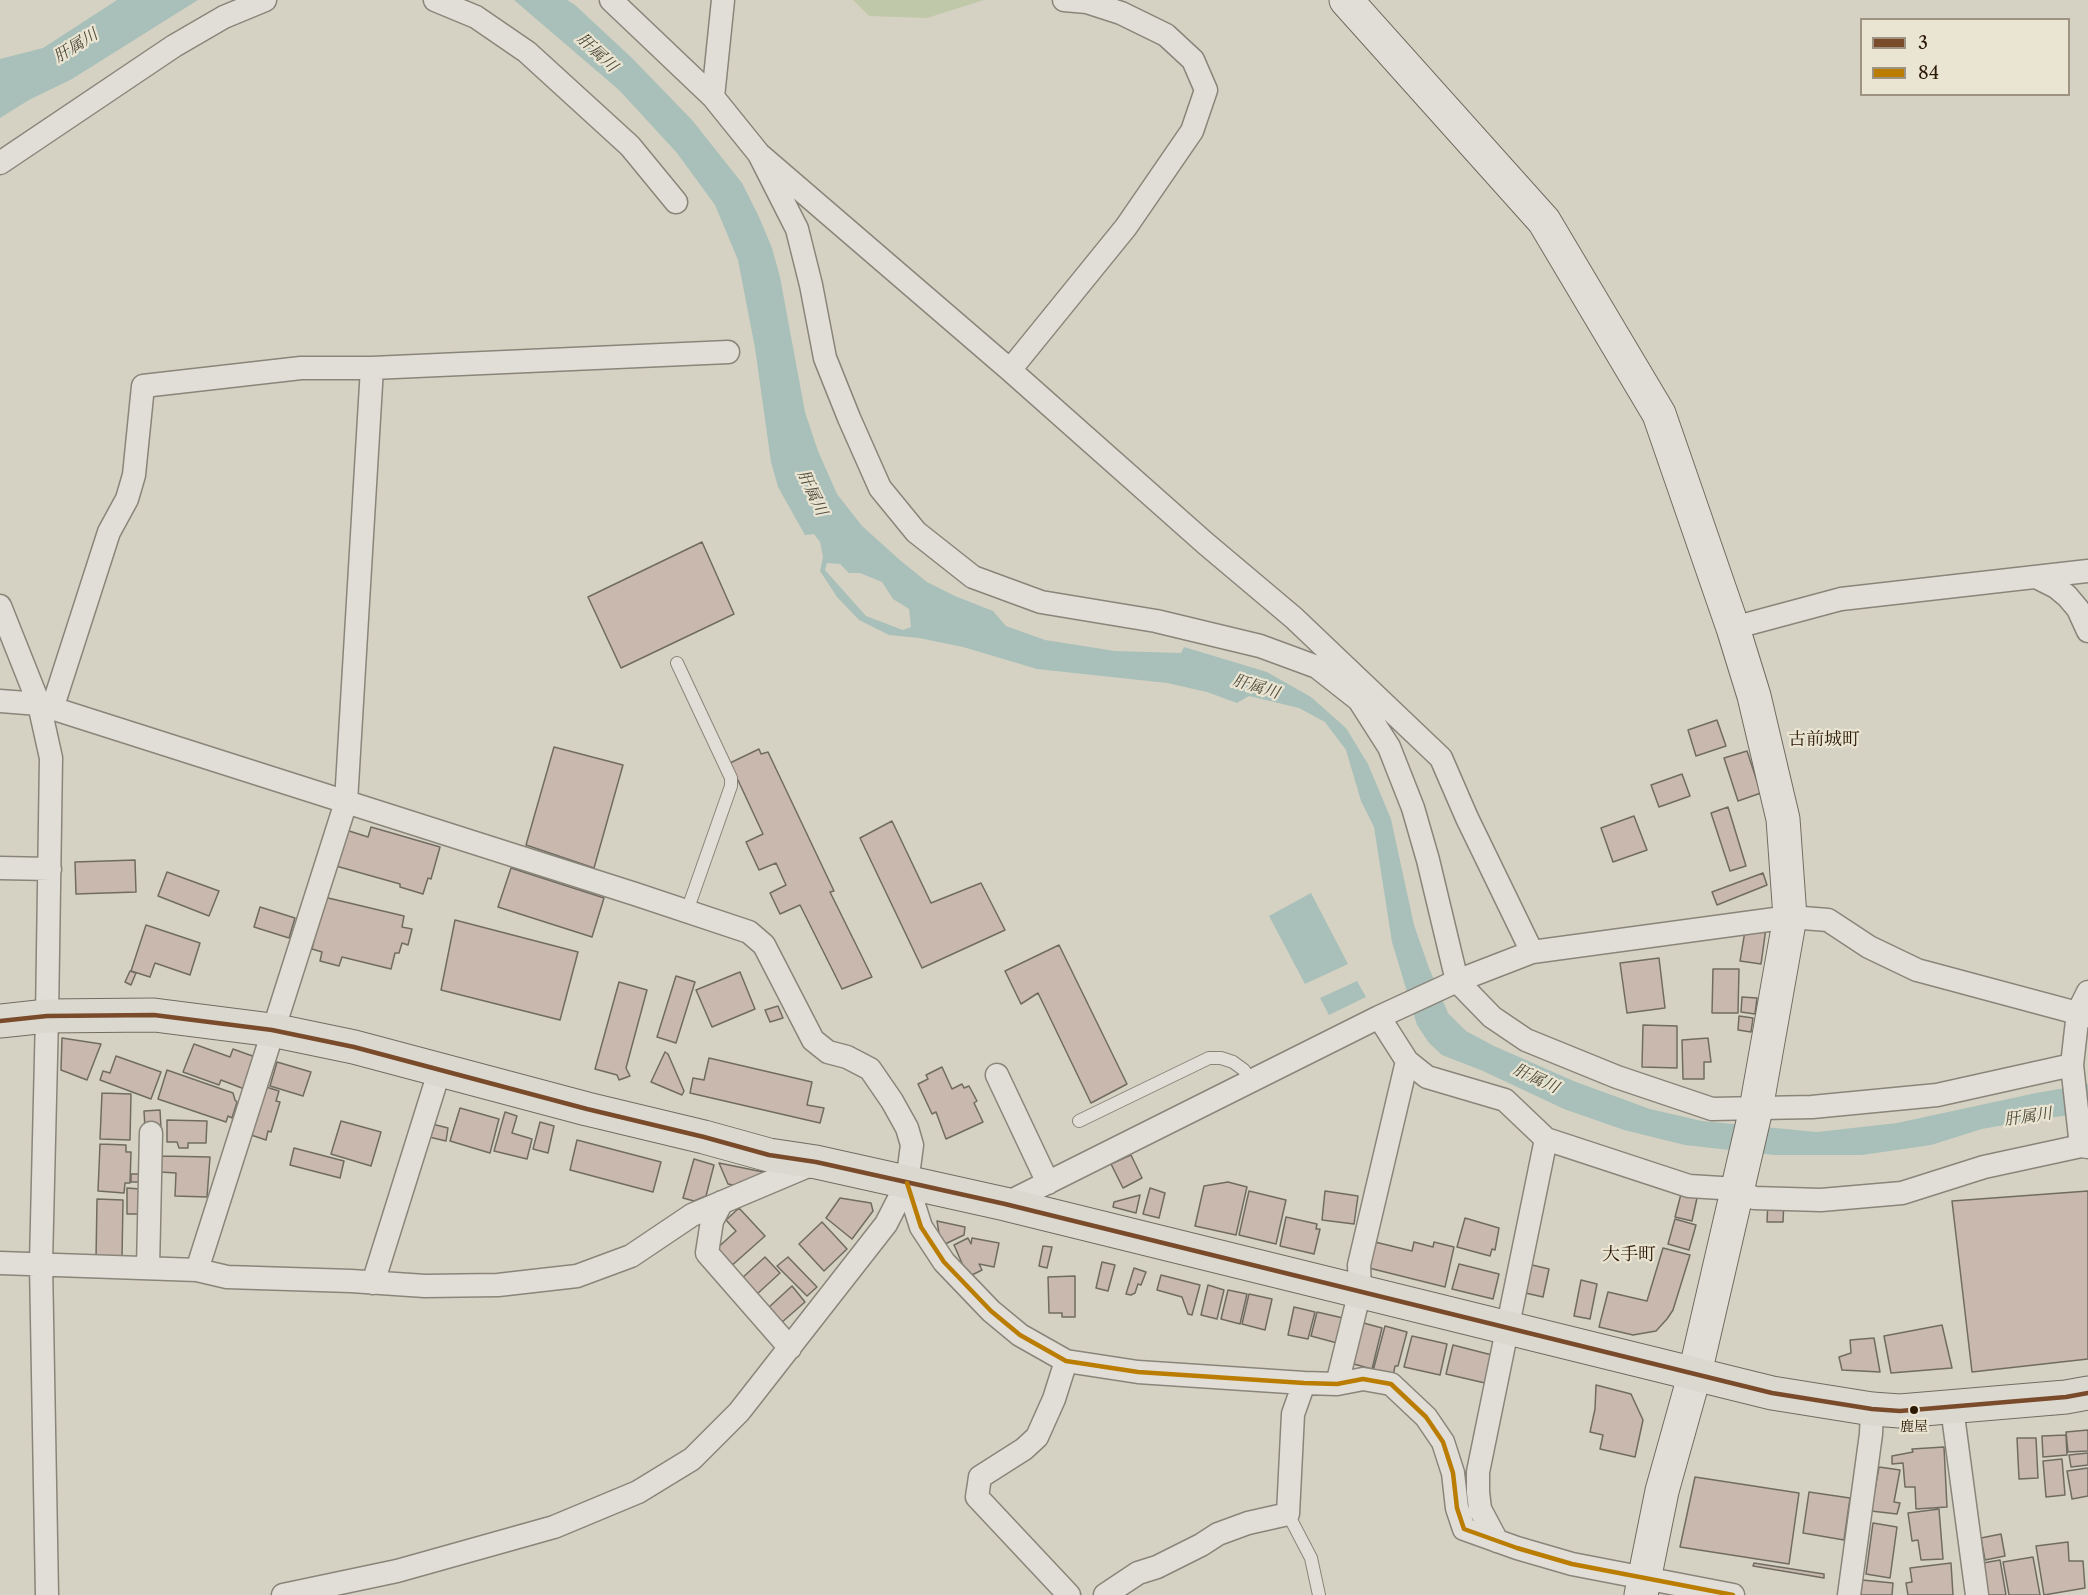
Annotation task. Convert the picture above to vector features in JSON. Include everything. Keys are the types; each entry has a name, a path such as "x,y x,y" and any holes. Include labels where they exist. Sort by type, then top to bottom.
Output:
{"highway":[{"path":"0,1022 48,1016 154,1015 272,1030 354,1047 587,1110 704,1137 769,1155 816,1162 1005,1204 1772,1393 1872,1409 1900,1411 1952,1408 2088,1393"}],"street":[{"path":"0,163 174,46 224,17 265,0"},
{"path":"435,0 476,16 527,52 630,146 676,202"},
{"path":"713,97 723,0"},
{"path":"1010,370 1126,227 1192,132 1206,90 1193,60 1166,35 1121,13 1087,2 1064,0"},
{"path":"1346,0 1544,221 1659,414 1733,628 1754,696 1783,819 1790,917 1756,1109 1695,1373 1662,1491 1642,1587"},
{"path":"612,1 713,97 759,154 1294,618 1441,758 1467,818 1532,952"},
{"path":"759,154 797,229 812,285 825,358 849,418 880,488 916,532 973,577 1041,602 1156,621 1260,646 1317,667 1359,700 1389,747 1413,808 1428,860 1456,981 1492,1017 1526,1040 1617,1077 1712,1109 1812,1107 1937,1095 2072,1070"},
{"path":"45,707 109,532 127,499 134,475 142,386 300,368 372,368 729,352"},
{"path":"197,1270 346,802 372,368"},
{"path":"1733,628 1841,599 2088,571"},
{"path":"2038,578 2056,587 2067,596 2078,609 2088,632"},
{"path":"0,606 45,707 51,758 48,1016 41,1263 47,1595"},
{"path":"0,701 45,707 749,932 764,945 813,1040 828,1052 847,1057 870,1069 907,1128 912,1145 907,1183 886,1224 739,1412 692,1459 638,1492 554,1527 397,1571 283,1595"},
{"path":"0,868 50,869"},
{"path":"1005,1204 1379,1017 1456,981 1532,952 1790,917 1828,920 1869,947 1917,970 2083,1014"},
{"path":"1379,1017 1407,1061 1427,1077 1505,1100 1546,1139 1689,1186 1737,1189 1754,1198 1821,1200 1902,1193 1984,1167 2083,1144 2072,1070 2088,992"},
{"path":"1337,1383 1360,1291 1359,1265 1407,1061"},
{"path":"373,1282 440,1069"},
{"path":"997,1075 1048,1183"},
{"path":"148,1268 151,1133"},
{"path":"1497,1541 1480,1509 1478,1472 1546,1139"},
{"path":"0,1263 197,1270 226,1277 425,1286 498,1284 577,1276 631,1256 692,1215 816,1162"},
{"path":"907,1183 921,1227 944,1262 991,1311 1020,1335 1066,1361 1138,1372 1304,1383 1337,1383 1363,1379 1391,1384 1426,1417 1443,1442 1453,1473 1457,1508 1464,1529 1642,1587 1733,1595"},
{"path":"722,1203 712,1221 707,1253 790,1348"},
{"path":"1066,1361 1054,1399 1037,1437 1024,1449 980,1477 977,1497 1069,1595"},
{"path":"1105,1595 1138,1573 1201,1545 1218,1534 1248,1523 1288,1514 1293,1414 1304,1383"},
{"path":"1952,1408 1977,1595"},
{"path":"1849,1595 1872,1409"}],"lane":[{"path":"677,663 731,778 731,786 687,911"},
{"path":"1079,1121 1209,1058 1221,1058 1233,1062 1244,1070 1250,1082"},
{"path":"1288,1514 1311,1558 1319,1595"}],"green space":[{"path":"853,0 984,0 927,18 869,16"}],"water":[{"name":"肝属川","path":"117,0 198,0 72,79 29,100 0,118 0,59 43,48"},
{"name":"肝属川","path":"514,0 567,0 575,5 632,58 692,120 742,183 772,248 780,277 805,412 818,451 837,494 862,526 901,561 927,582 993,611 1006,626 1045,640 1115,651 1181,653 1184,647 1267,672 1311,697 1346,728 1368,764 1391,819 1414,925 1429,968 1448,1013 1466,1031 1494,1046 1576,1082 1650,1109 1702,1121 1817,1132 1897,1123 2088,1084 2088,1113 1982,1129 1931,1145 1862,1155 1774,1155 1685,1145 1624,1130 1564,1109 1483,1071 1442,1055 1429,1043 1417,1025 1392,942 1374,827 1361,801 1346,750 1325,722 1299,708 1249,696 1237,703 1207,692 1167,683 1037,669 963,647 919,638 889,635 859,620 837,597 820,571 823,557 820,542 814,534 805,535 778,487 771,462 755,348 738,260 715,205 677,153 619,90","holes":["827,563 840,564 849,573 860,573 882,582 893,599 909,609 911,627 903,630 866,616 825,570"]},
{"path":"1311,893 1348,964 1305,984 1269,916"},
{"path":"1357,981 1366,997 1329,1015 1320,998"}],"building":[{"path":"702,542 734,614 621,668 588,597"},
{"path":"1717,720 1726,746 1696,756 1688,730"},
{"path":"554,747 623,765 594,868 526,845"},
{"path":"759,749 761,754 768,752 834,891 830,892 872,977 842,989 800,905 780,914 770,893 786,885 776,863 759,870 746,842 763,834 730,763"},
{"path":"1747,751 1761,793 1738,801 1724,758"},
{"path":"1682,774 1690,796 1659,807 1651,785"},
{"path":"1728,807 1746,866 1730,871 1711,813"},
{"path":"1634,816 1647,850 1613,862 1601,828"},
{"path":"892,821 931,903 981,883 1005,930 922,968 860,838"},
{"path":"371,827 440,847 431,879 428,878 423,894 400,887 400,884 336,866 346,830 368,837"},
{"path":"135,860 136,892 76,894 75,862"},
{"path":"511,868 604,898 592,937 498,907"},
{"path":"167,872 219,891 209,916 158,896"},
{"path":"1763,873 1767,885 1717,905 1712,892"},
{"path":"324,897 404,916 402,927 412,929 408,945 402,943 399,953 395,953 391,969 342,957 339,966 320,961 322,952 312,949"},
{"path":"260,907 295,918 289,938 254,927"},
{"path":"455,920 578,952 560,1020 441,990"},
{"path":"146,925 200,943 190,975 155,963 150,977 131,971"},
{"path":"1746,925 1766,928 1761,964 1740,961"},
{"path":"1059,945 1127,1084 1091,1103 1038,993 1021,1004 1005,971"},
{"path":"1659,958 1665,1008 1627,1013 1620,963"},
{"path":"1713,969 1739,969 1738,1013 1712,1013"},
{"path":"130,971 136,973 131,985 125,982"},
{"path":"740,972 755,1009 712,1027 696,990"},
{"path":"676,976 695,982 676,1043 657,1037"},
{"path":"619,982 647,990 626,1068 630,1076 619,1080 617,1075 595,1069"},
{"path":"1742,997 1757,998 1755,1014 1741,1012"},
{"path":"778,1006 783,1018 770,1022 765,1010"},
{"path":"1739,1016 1753,1018 1751,1032 1738,1030"},
{"path":"1643,1025 1677,1026 1677,1068 1642,1067"},
{"path":"62,1038 101,1044 87,1080 61,1070"},
{"path":"1708,1038 1711,1062 1704,1062 1704,1079 1683,1079 1682,1040"},
{"path":"194,1044 230,1057 233,1049 258,1058 247,1090 221,1080 219,1085 183,1072"},
{"path":"665,1052 668,1054 684,1091 682,1095 651,1082"},
{"path":"116,1056 161,1072 151,1099 100,1080 103,1071 110,1073"},
{"path":"709,1058 812,1082 807,1105 824,1108 820,1123 690,1093 693,1078 704,1080"},
{"path":"277,1062 311,1072 303,1096 270,1086"},
{"path":"942,1067 952,1089 962,1084 964,1088 969,1086 977,1101 974,1103 983,1122 946,1139 936,1112 932,1114 918,1084 928,1079 926,1075"},
{"path":"167,1070 233,1093 237,1102 232,1118 228,1116 226,1122 158,1099"},
{"path":"263,1086 279,1091 276,1101 280,1102 271,1132 268,1131 266,1140 248,1134"},
{"path":"102,1093 131,1094 130,1140 100,1139"},
{"path":"460,1108 499,1119 490,1153 450,1141"},
{"path":"160,1110 161,1128 145,1129 144,1111"},
{"path":"505,1112 517,1116 512,1133 532,1139 527,1159 494,1151"},
{"path":"167,1120 207,1121 206,1143 188,1143 188,1148 179,1148 177,1142 167,1142"},
{"path":"341,1121 381,1132 371,1166 331,1154"},
{"path":"540,1122 554,1126 548,1153 533,1149"},
{"path":"432,1124 448,1128 446,1141 429,1137"},
{"path":"577,1140 661,1162 653,1192 570,1170"},
{"path":"100,1144 126,1145 126,1152 131,1152 130,1183 125,1183 124,1193 98,1191"},
{"path":"294,1148 344,1161 340,1178 290,1165"},
{"path":"1131,1155 1142,1178 1123,1188 1111,1164"},
{"path":"161,1156 210,1157 207,1197 175,1196 176,1173 160,1172"},
{"path":"694,1159 714,1165 706,1196 694,1201 683,1198"},
{"path":"719,1163 768,1173 738,1186 728,1184"},
{"path":"131,1174 141,1174 141,1182 131,1182"},
{"path":"1228,1182 1247,1187 1236,1235 1195,1226 1204,1186"},
{"path":"127,1188 140,1189 140,1214 127,1214"},
{"path":"1150,1188 1165,1193 1159,1218 1143,1214"},
{"path":"1249,1191 1286,1200 1276,1244 1239,1235"},
{"path":"1325,1191 1358,1196 1354,1224 1322,1220"},
{"path":"2088,1191 2088,1359 1972,1372 1952,1201"},
{"path":"1681,1194 1697,1198 1692,1221 1675,1217"},
{"path":"1140,1195 1136,1213 1113,1207 1114,1202"},
{"path":"840,1198 871,1203 873,1211 852,1239 826,1218"},
{"path":"97,1199 123,1200 122,1259 96,1259"},
{"path":"1768,1200 1784,1200 1783,1222 1767,1222"},
{"path":"739,1208 765,1236 729,1268 714,1251 736,1231 726,1220"},
{"path":"1286,1217 1317,1224 1316,1229 1320,1229 1314,1254 1280,1246"},
{"path":"1465,1218 1499,1228 1495,1250 1492,1249 1490,1256 1457,1247"},
{"path":"1675,1219 1696,1225 1689,1250 1668,1244"},
{"path":"937,1221 965,1227 964,1235 941,1246"},
{"path":"822,1222 847,1249 824,1271 799,1244"},
{"path":"968,1238 971,1244 972,1238 999,1243 994,1267 979,1264 982,1270 968,1277 954,1245"},
{"path":"1375,1242 1412,1251 1414,1242 1433,1247 1434,1242 1454,1247 1445,1287 1369,1268"},
{"path":"1043,1246 1052,1247 1047,1268 1039,1266"},
{"path":"1663,1248 1690,1255 1673,1310 1667,1319 1656,1331 1633,1335 1599,1327 1608,1292 1647,1301"},
{"path":"765,1257 780,1273 756,1295 741,1279"},
{"path":"788,1257 817,1287 807,1296 777,1266"},
{"path":"1102,1262 1115,1265 1108,1291 1096,1288"},
{"path":"1459,1264 1499,1274 1493,1299 1452,1289"},
{"path":"1528,1264 1549,1269 1543,1297 1521,1292"},
{"path":"1134,1268 1146,1272 1135,1293 1126,1294"},
{"path":"1161,1275 1200,1285 1192,1315 1188,1314 1182,1297 1157,1290"},
{"path":"1075,1276 1075,1317 1062,1317 1062,1313 1049,1313 1048,1277"},
{"path":"1581,1280 1597,1284 1590,1319 1574,1316"},
{"path":"1208,1285 1224,1290 1217,1319 1201,1315"},
{"path":"792,1286 805,1302 781,1323 768,1308"},
{"path":"1228,1290 1247,1294 1240,1324 1221,1319"},
{"path":"1249,1294 1272,1299 1265,1330 1242,1324"},
{"path":"1294,1307 1315,1312 1308,1339 1288,1335"},
{"path":"1317,1312 1343,1318 1337,1343 1311,1336"},
{"path":"1360,1322 1382,1328 1372,1369 1350,1363"},
{"path":"1942,1325 1952,1368 1891,1373 1884,1336"},
{"path":"1385,1326 1407,1332 1393,1376 1373,1371"},
{"path":"1412,1336 1447,1344 1440,1375 1404,1367"},
{"path":"1874,1338 1880,1372 1842,1370 1839,1357 1851,1353 1850,1340"},
{"path":"1453,1345 1492,1355 1485,1383 1446,1374"},
{"path":"1596,1385 1631,1394 1643,1420 1635,1457 1600,1449 1603,1435 1590,1432 1595,1409"},
{"path":"2088,1430 2088,1451 2068,1452 2066,1432"},
{"path":"2066,1435 2067,1455 2043,1457 2042,1436"},
{"path":"2017,1438 2036,1438 2038,1478 2019,1479"},
{"path":"1944,1447 1947,1507 1916,1509 1915,1487 1905,1487 1903,1463 1892,1464 1892,1456 1913,1452 1912,1449"},
{"path":"2088,1453 2088,1465 2071,1467 2069,1455"},
{"path":"2062,1459 2065,1495 2046,1497 2043,1461"},
{"path":"1879,1467 1900,1470 1894,1502 1900,1503 1897,1514 1871,1511"},
{"path":"2088,1468 2088,1496 2072,1499 2067,1471"},
{"path":"1695,1477 1799,1493 1789,1564 1680,1547"},
{"path":"1809,1492 1850,1498 1844,1540 1803,1533"},
{"path":"1939,1509 1943,1559 1921,1560 1918,1540 1912,1541 1908,1513"},
{"path":"1873,1523 1897,1527 1890,1578 1866,1574"},
{"path":"2001,1534 2005,1556 1985,1560 1981,1538"},
{"path":"2068,1542 2069,1561 2083,1561 2085,1588 2044,1595 2036,1546"},
{"path":"2033,1557 2040,1595 2009,1595 2003,1562"},
{"path":"2000,1560 2006,1595 1988,1595 1983,1563"},
{"path":"1754,1563 1824,1574 1824,1578 1753,1566"},
{"path":"1951,1563 1953,1595 1908,1595 1906,1583 1912,1582 1910,1568"},
{"path":"1862,1580 1893,1583 1892,1595 1861,1595"}],"transit line":[{"name":"3","path":"0,1021 47,1016 154,1015 272,1030 354,1047 769,1155 816,1162 1005,1204 1772,1393 1872,1409 1900,1411 2066,1397 2088,1393"},
{"name":"84","path":"907,1183 921,1227 944,1262 991,1311 1020,1335 1066,1361 1138,1372 1304,1383 1337,1384 1363,1379 1391,1384 1426,1417 1443,1442 1453,1473 1457,1508 1464,1529 1572,1564 1733,1595"}],"place":[{"name":"鹿屋","path":"1914,1410"}],"district":[{"name":"古前城町","path":"1824,740"},
{"name":"大手町","path":"1629,1255"}]}
